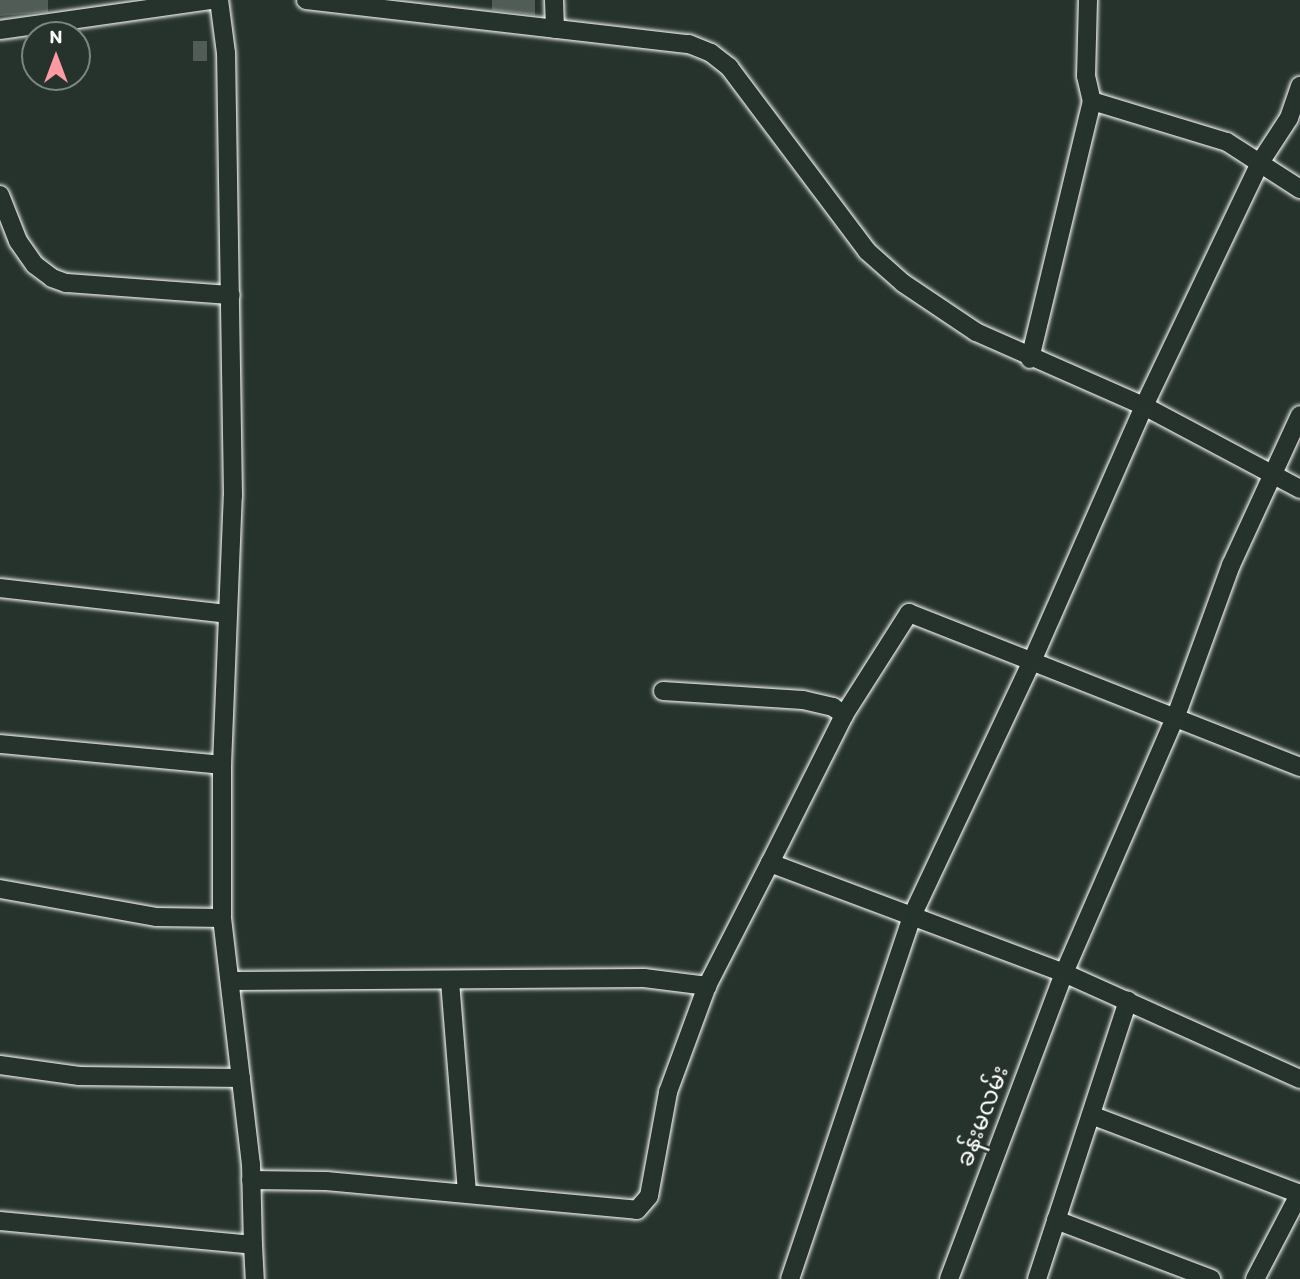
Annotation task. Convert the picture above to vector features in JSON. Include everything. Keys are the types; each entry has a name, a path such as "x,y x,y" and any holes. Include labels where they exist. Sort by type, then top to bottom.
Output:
{"street":[{"path":"0,30 212,0"},
{"path":"219,0 226,53 233,496 222,765 222,918 232,981 242,1078 251,1180 255,1279"},
{"path":"306,0 428,7 555,29 689,44 711,53 729,67 867,251 903,283 976,332 1030,359 1144,406 1300,489"},
{"path":"554,0 555,29"},
{"path":"1030,359 1091,101 1086,76 1087,0"},
{"path":"790,1279 912,916 1033,659 1144,406 1261,161 1289,118 1300,86"},
{"path":"1091,101 1186,126 1261,161 1300,189"},
{"path":"0,195 18,241 35,265 52,278 66,283 231,295"},
{"name":"ခန်းမလမ်း","path":"949,1279 1064,973 1176,716 1231,565 1271,472 1300,415"},
{"path":"0,588 227,614"},
{"path":"251,1180 467,1192 629,1211 644,1205 668,1092 707,986 844,715 909,612 1300,767"},
{"path":"663,691 803,700 844,715"},
{"path":"0,744 222,765"},
{"path":"770,863 1064,973 1300,1079"},
{"path":"0,889 156,917 222,918"},
{"path":"232,981 644,978 707,986"},
{"path":"450,981 467,1192"},
{"path":"1037,1279 1128,1000"},
{"path":"0,1065 79,1076 242,1078"},
{"path":"1091,1115 1298,1203 1255,1279"},
{"path":"1056,1220 1211,1279"},
{"path":"0,1221 253,1245"}],"building":[{"path":"0,0 48,0 48,12 0,16"},
{"path":"492,0 535,0 535,15 492,10"},
{"path":"193,41 207,41 207,61 193,61"}]}
